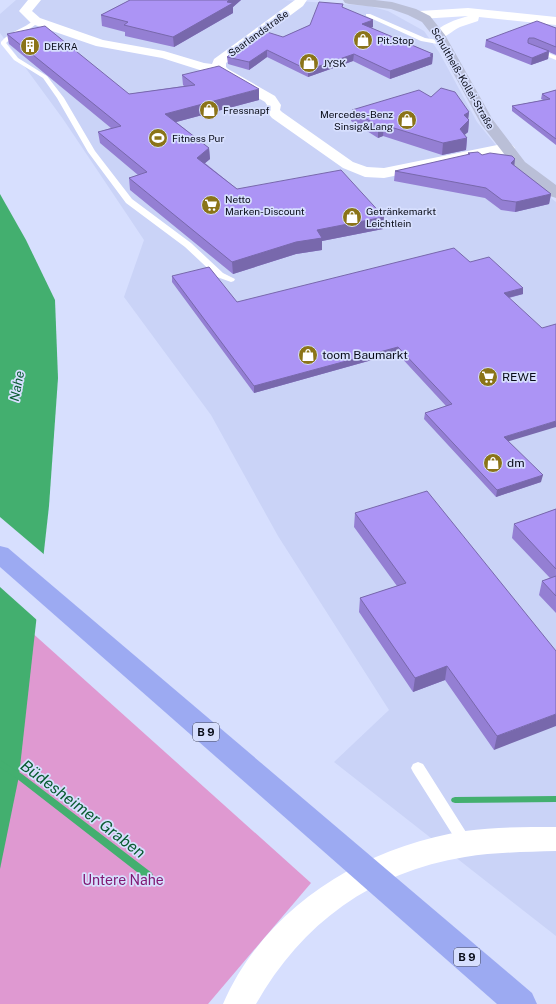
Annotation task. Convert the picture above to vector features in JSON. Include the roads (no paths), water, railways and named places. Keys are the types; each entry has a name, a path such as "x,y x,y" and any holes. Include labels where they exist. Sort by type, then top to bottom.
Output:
{"highway":[{"name":"B 9","path":"0,554 521,1004"}],"main road":[{"path":"349,0 392,6 423,17"},
{"name":"Schultheiß-Kollei-Straße","path":"423,17 441,39 486,121 506,148 520,165 556,193"}],"street":[{"path":"34,0 25,11 36,21 101,43 164,55 203,67 219,68 223,72 270,99 274,106 273,110 278,115 353,169 365,172 384,173 506,148"},
{"name":"Saarlandstraße","path":"219,68 219,62 299,3 300,0"},
{"path":"423,17 468,12 556,21"},
{"path":"423,17 439,20 504,15"},
{"path":"441,39 454,25 474,18"},
{"path":"239,1004 247,987 266,959 286,934 334,893 360,877 399,861 438,849 466,844 543,840"}],"lane":[{"path":"368,15 423,40 441,39"},
{"path":"36,21 32,26 7,37 3,43 16,59 45,77 60,98 92,152 129,201 188,245 220,275 231,279"},
{"path":"530,48 556,58"},
{"path":"418,768 466,844"}],"water":[{"name":"Nahe","path":"0,194 26,240 55,300 58,378 49,506 19,776 0,869"}],"waterway":[{"name":"Büdesheimer Graben","path":"0,763 149,876"},
{"name":"Büdesheimer Graben","path":"455,800 556,799"}],"place":[{"name":"Pit.Stop","path":"363,40"},
{"name":"DEKRA","path":"30,46"},
{"name":"JYSK","path":"309,63"},
{"name":"Fressnapf","path":"209,110"},
{"name":"Mercedes-Benz Sinsig&Lang","path":"407,120"},
{"name":"Fitness Pur","path":"158,138"},
{"name":"Netto Marken-Discount","path":"211,205"},
{"name":"Getränkemarkt Leichtlein","path":"352,217"},
{"name":"toom Baumarkt","path":"308,355"},
{"name":"REWE","path":"488,377"},
{"name":"dm","path":"493,463"}],"park label":[{"name":"Untere Nahe","path":"123,880"}]}
